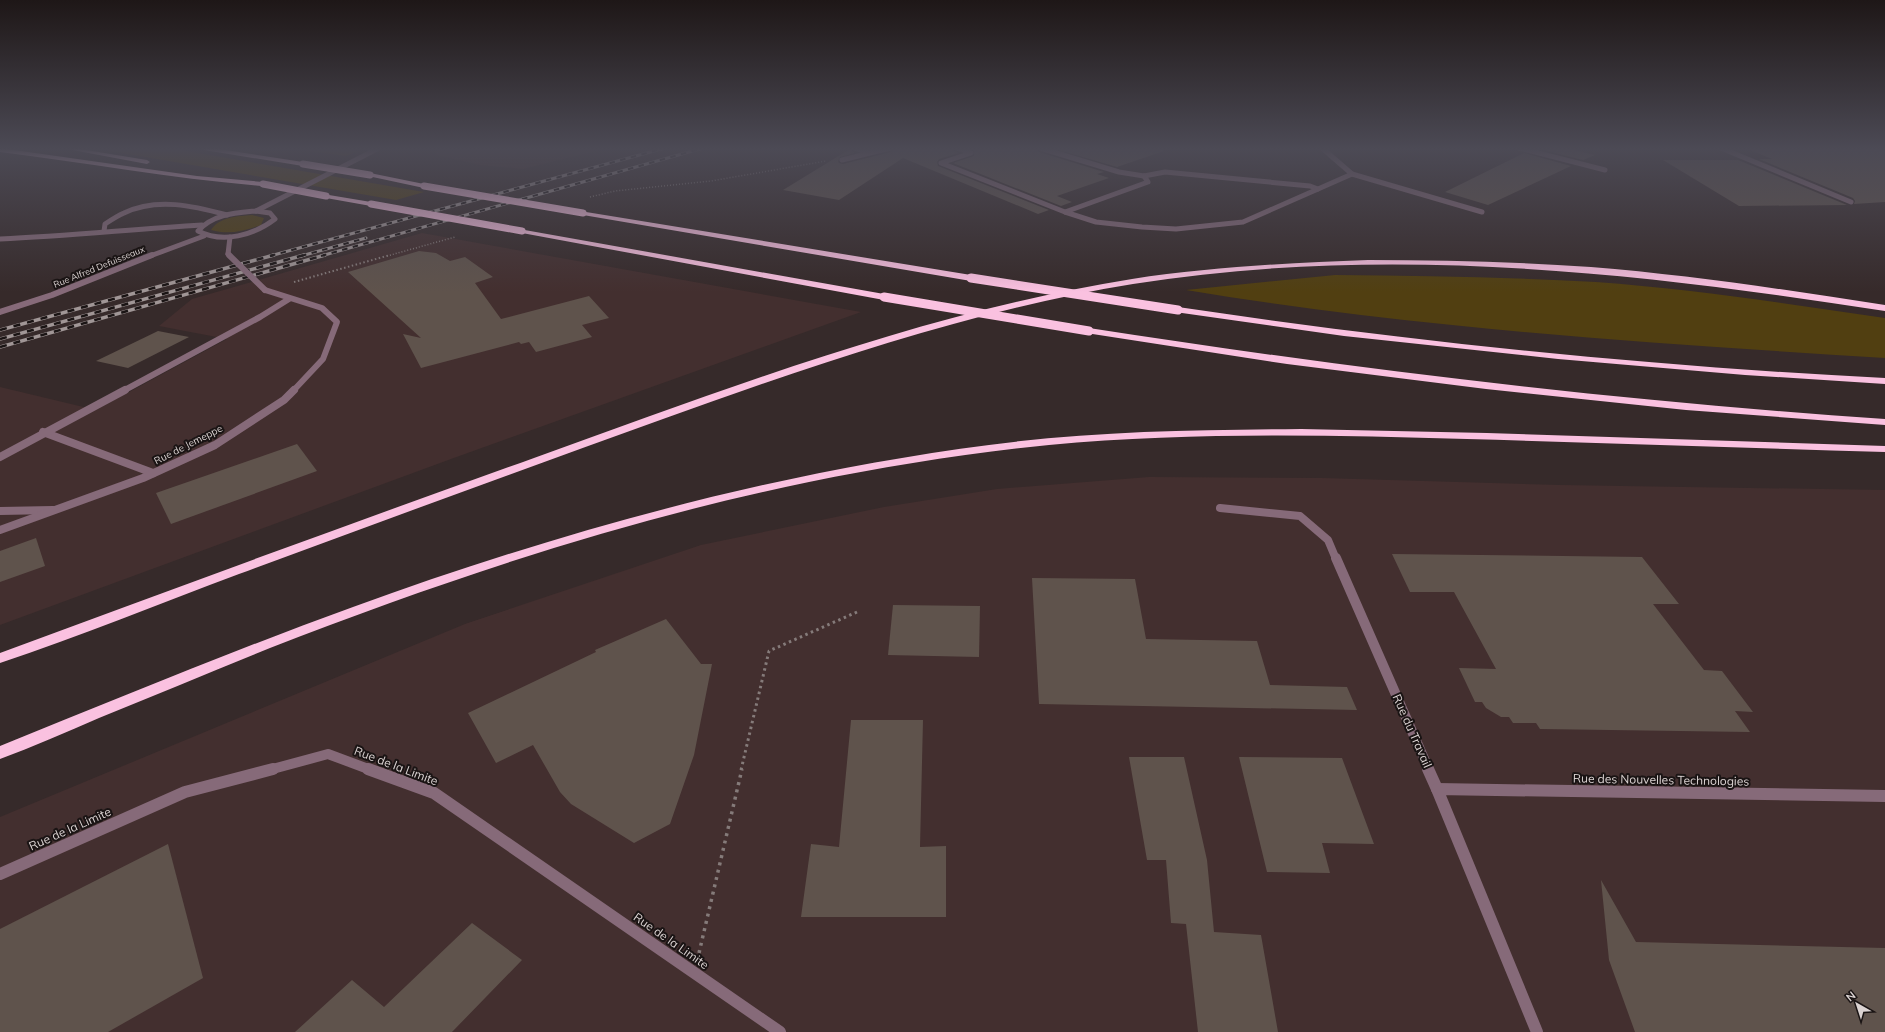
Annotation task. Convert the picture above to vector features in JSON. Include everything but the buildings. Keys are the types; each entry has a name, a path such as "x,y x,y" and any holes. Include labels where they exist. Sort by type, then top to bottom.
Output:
{"highway":[{"path":"327,196 884,297 1230,353 1540,392 1768,415 1885,422"},
{"path":"484,196 971,278 1256,322 1434,343 1655,366 1885,381"},
{"path":"0,658 568,450 837,354 920,329 1031,301 1130,282 1238,269 1304,265 1448,262 1591,270 1771,291 1885,308"},
{"path":"0,753 271,642 443,579 586,534 705,502 870,466 992,448 1119,436 1238,432 1355,432 1885,449"}],"street":[{"path":"256,211 283,196"},
{"path":"1025,196 1096,222 1176,229 1243,222 1302,196"},
{"path":"1065,212 1109,196"},
{"path":"1428,196 1482,212"},
{"path":"1837,196 1851,202"},
{"path":"104,231 105,224 126,211 158,203 186,206 227,215"},
{"path":"0,239 72,236 104,231 202,225 227,215 256,211 270,214 275,219 268,226 252,233 230,237 204,236 198,231 202,225"},
{"name":"Rue Alfred Defuisseaux","path":"0,312 51,296 172,247 204,236"},
{"name":"Rue de Jemeppe","path":"0,530 153,473 215,444 284,400 322,359 337,322 322,308 265,290 228,254 228,243 230,237"},
{"path":"0,457 43,432 260,317 290,299"},
{"path":"43,432 153,473"},
{"name":"Rue du Travail","path":"1220,508 1300,516 1328,540 1437,789 1537,1032"},
{"path":"0,511 56,510"},
{"name":"Rue de la Limite","path":"0,874 185,792 328,754 434,794 780,1032"},
{"name":"Rue des Nouvelles Technologies","path":"1437,789 1885,796"}],"path":[{"path":"695,973 769,651 857,612"}],"shaded area":[{"path":"374,196 409,196 396,200"},
{"path":"252,215 264,218 261,225 236,232 211,230 219,222 229,218"},
{"path":"422,233 861,312 451,459 0,625 0,387 96,410 227,339 159,326 192,299"},
{"path":"1335,275 1433,276 1596,282 1705,293 1885,318 1885,358 1668,344 1419,322 1253,301 1186,290"},
{"path":"1149,477 1322,478 1560,485 1885,490 1885,1032 0,1032 0,817 465,624 701,545 884,507 997,489"}],"railway":[{"path":"270,256 489,196"},
{"path":"321,256 533,196"},
{"path":"301,256 366,238"},
{"path":"0,330 274,255"},
{"path":"0,339 304,255"},
{"path":"0,347 325,255"}]}
